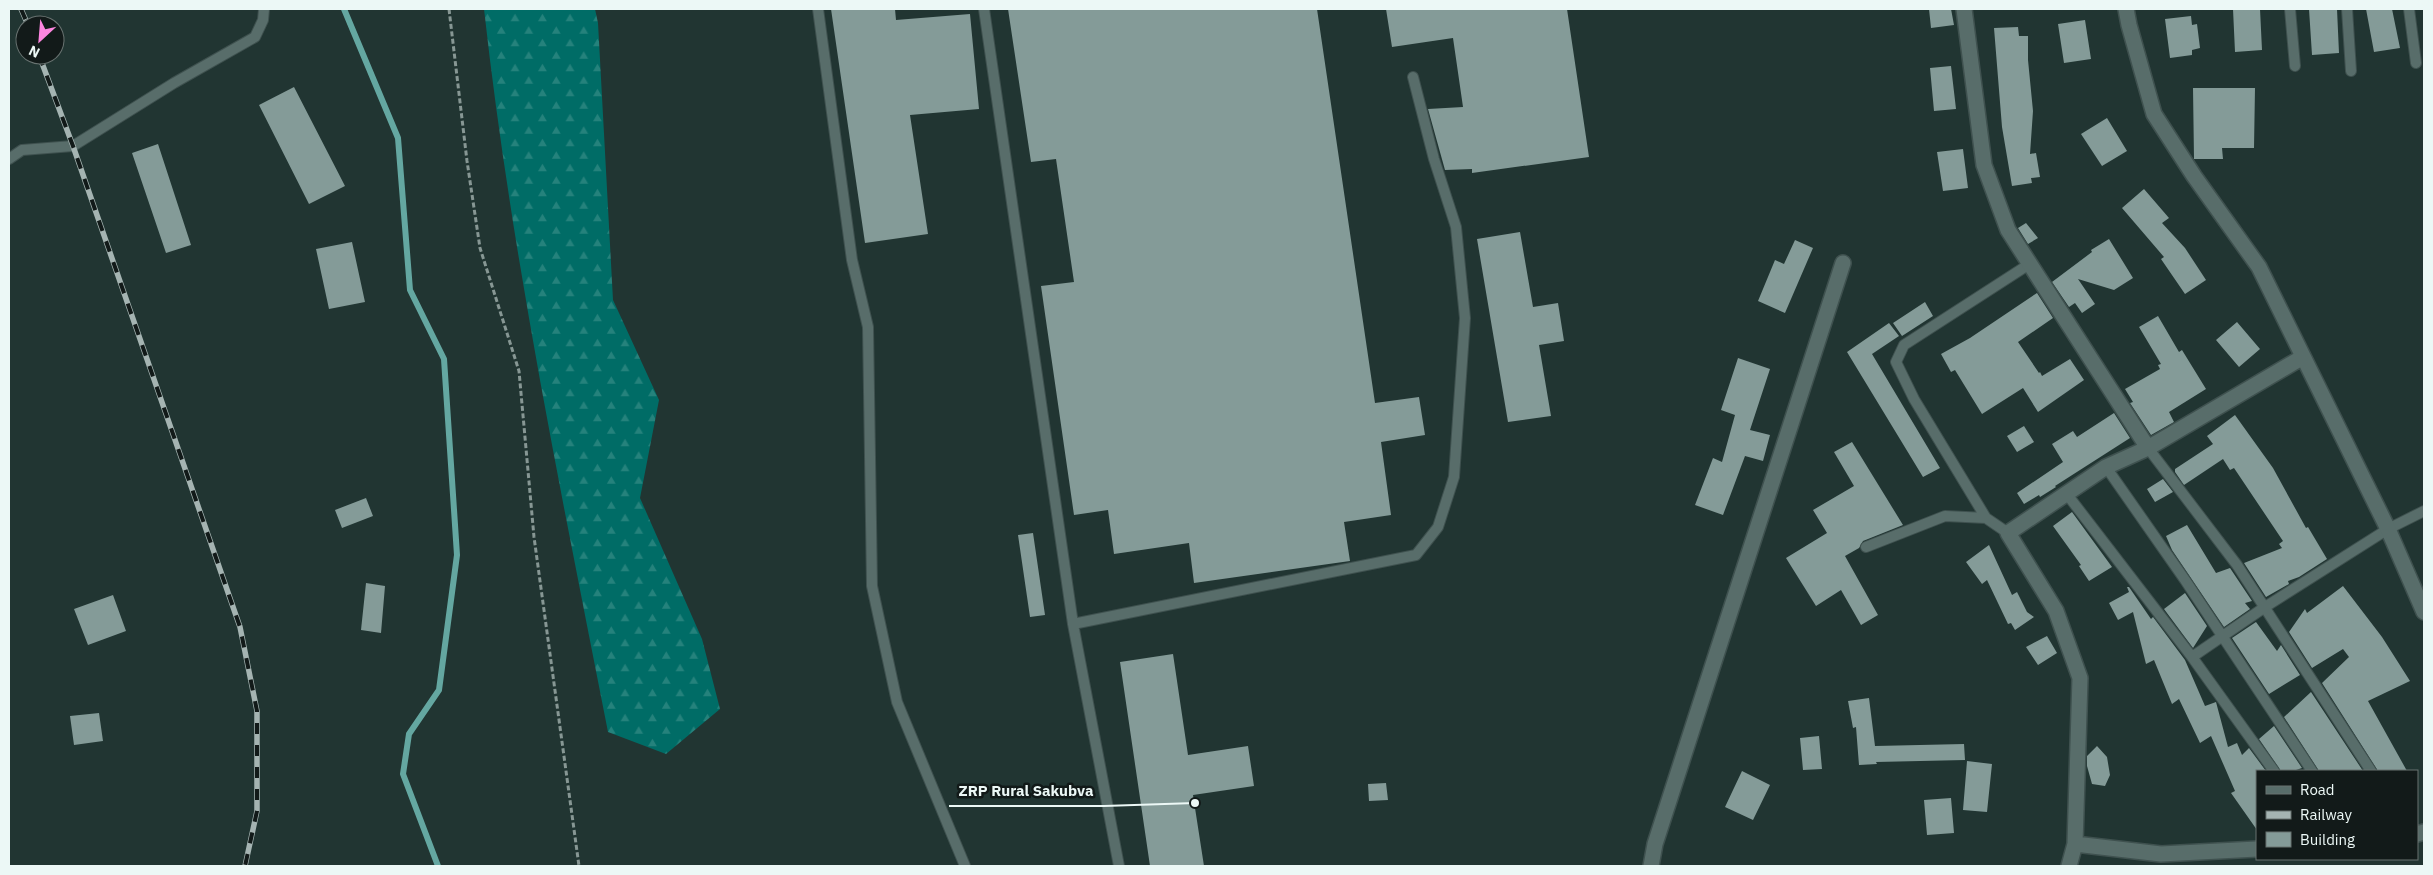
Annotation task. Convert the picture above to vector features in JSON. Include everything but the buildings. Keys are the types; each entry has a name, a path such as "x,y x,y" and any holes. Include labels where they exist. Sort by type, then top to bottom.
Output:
{"street":[{"path":"1964,9 1984,165 2008,230 2031,263 2148,448"},
{"path":"2126,9 2128,25 2154,114 2194,176 2259,267 2388,529 2424,612"},
{"path":"1651,866 1655,844 1843,263"},
{"path":"2068,866 2075,844 2080,678 2056,611 2008,534 2106,467 2148,448 2303,357"},
{"path":"2075,844 2161,854 2256,849"}],"lane":[{"path":"9,159 22,150 73,146 174,83 255,38 263,20 264,9"},
{"path":"818,9 852,260 868,327 872,586 897,702 965,866"},
{"path":"984,9 1073,624 1119,866"},
{"path":"2290,9 2295,66"},
{"path":"2347,9 2351,71"},
{"path":"2409,9 2416,63"},
{"path":"1073,624 1416,555 1438,527 1454,477 1465,318 1456,227 1434,159 1413,77"},
{"path":"2008,534 1986,518 1914,399 1896,362 1904,345 2031,263"},
{"path":"2148,448 2237,565 2370,770"},
{"path":"2106,467 2311,770"},
{"path":"2066,494 2192,657 2273,770"},
{"path":"2192,657 2223,638 2265,607 2388,529 2424,511"},
{"path":"1866,547 1945,516 1986,518"}],"path":[{"path":"449,9 467,161 480,248 519,371 534,537 579,866"}],"green space":[{"path":"484,9 595,9 598,23 613,300 659,400 640,498 702,639 720,709 666,754 608,732 538,372 508,191"}],"waterway":[{"path":"344,9 398,138 410,290 444,359 457,555 439,690 409,734 403,774 438,866"}],"railway":[{"path":"21,9 24,15"},
{"path":"43,65 73,146 240,627 257,711 257,811 245,866"}],"place":[{"name":"ZRP Rural Sakubva","path":"1195,803"}]}
